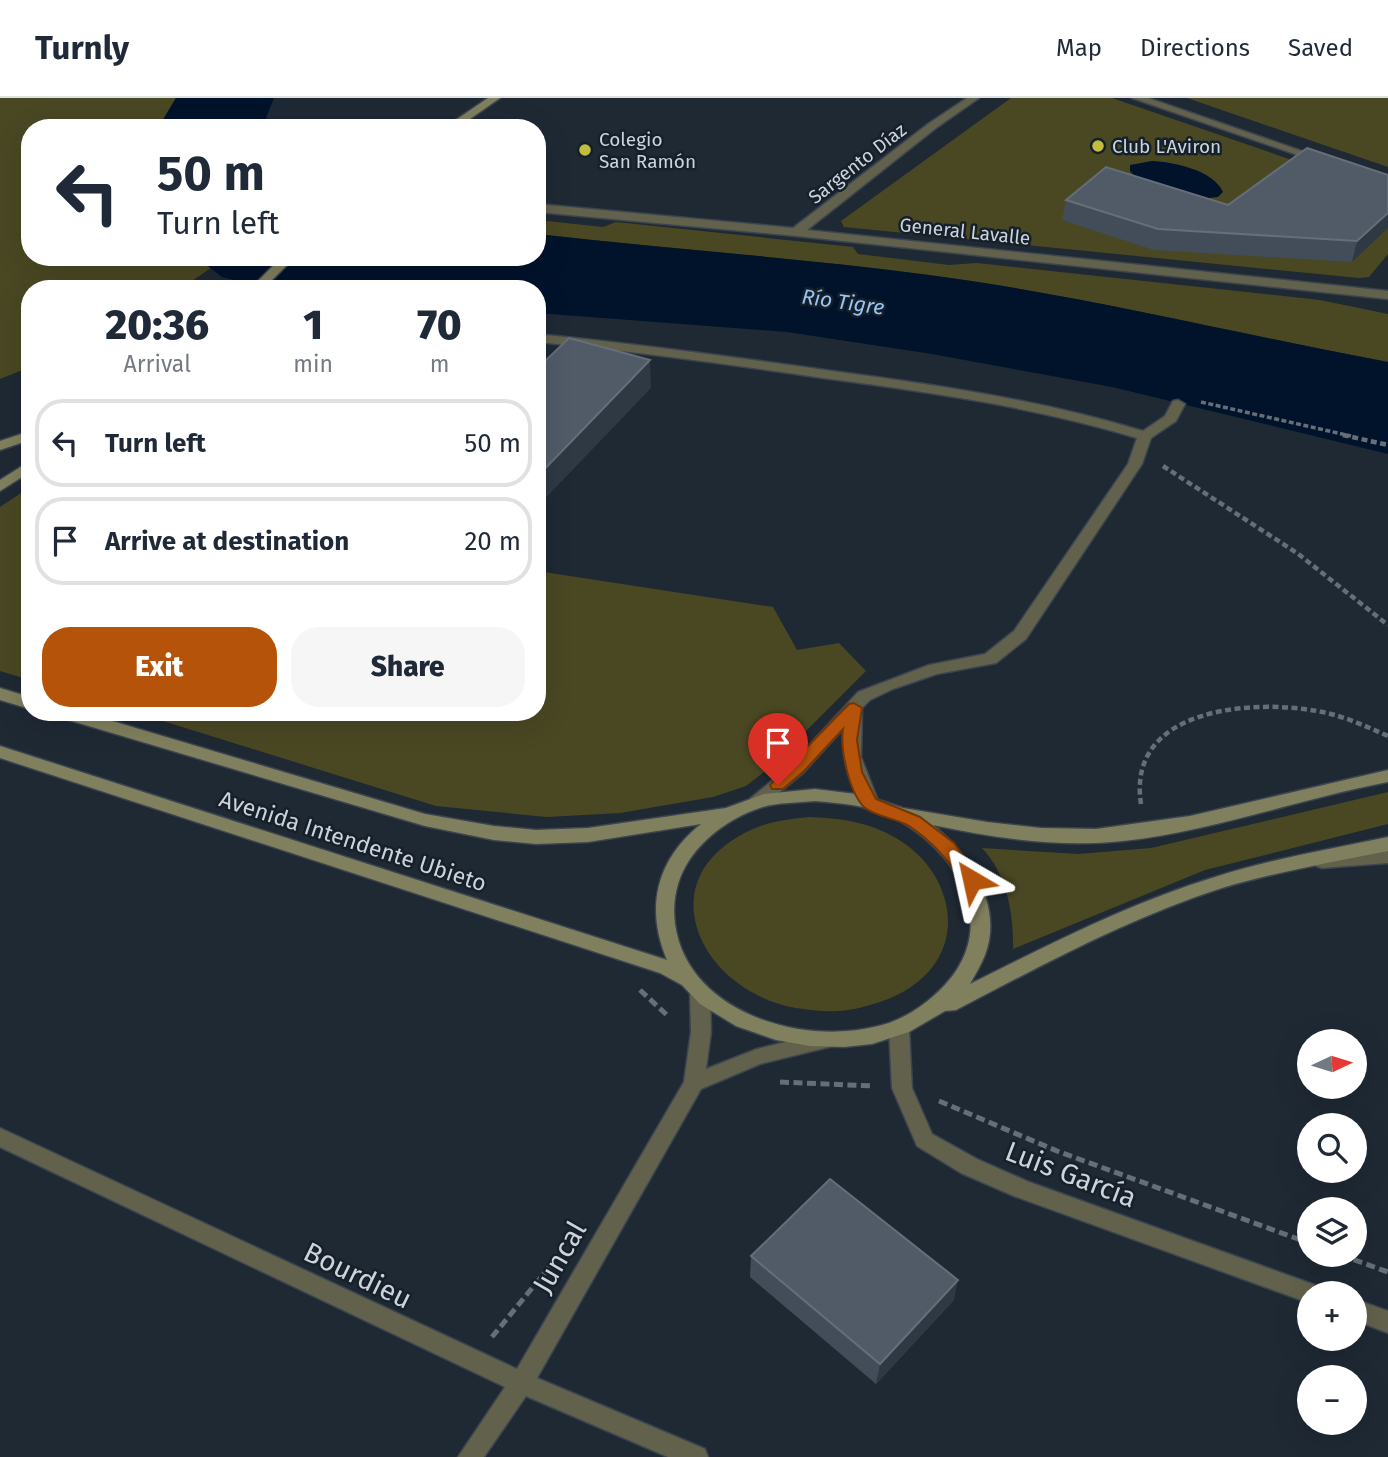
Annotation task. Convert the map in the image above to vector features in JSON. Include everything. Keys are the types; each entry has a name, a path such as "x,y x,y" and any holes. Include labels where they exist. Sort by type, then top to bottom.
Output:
{"main road":[{"path":"463,119 495,98"},
{"path":"265,280 280,266"},
{"path":"0,446 21,438"},
{"path":"0,487 21,472"},
{"path":"0,694 21,700"},
{"name":"Avenida Intendente Ubieto","path":"91,721 425,821 494,834 536,837 588,835 736,812"},
{"name":"Avenida Intendente Ubieto","path":"0,752 667,968 695,986"},
{"path":"1388,776 1184,823 1097,836 1039,835 982,828 870,803 815,795 757,802 702,832 680,856 666,885 662,916 669,948 695,986 728,1013 775,1032 827,1040 864,1037 898,1028 1123,918 1197,890 1297,863 1388,844"},
{"path":"893,810 914,821 948,848 972,880 982,918 977,956 956,990 920,1018"}],"street":[{"name":"Sargento Díaz","path":"796,232 974,98"},
{"path":"1137,98 1335,164"},
{"name":"General Lavalle","path":"546,209 796,232 1388,295"},
{"path":"546,339 946,390 1097,421 1145,436"},
{"path":"757,802 798,768 864,696 887,685 936,669 990,659 1020,635 1141,452 1145,436 1171,418 1178,404"},
{"path":"854,708 849,740 854,772 870,803"},
{"path":"1297,863 1388,856"},
{"name":"Juncal","path":"470,1457 522,1382 694,1083 701,1032 695,986"},
{"name":"Luis García","path":"898,1028 902,1088 924,1140 969,1166 1022,1189 1297,1288"},
{"path":"694,1083 757,1057 827,1040"},
{"name":"Bourdieu","path":"0,1137 471,1362 695,1457"},
{"path":"1367,1315 1388,1322"}],"path":[{"path":"1178,404 1181,397 1388,445"},
{"path":"1141,452 1297,554 1388,625"},
{"path":"1141,808 1138,779 1157,742 1200,715 1260,705 1319,711 1388,736"},
{"path":"628,984 640,990 668,1014 673,1026"},
{"path":"775,1082 902,1088 960,1108 1057,1151 1297,1239"},
{"path":"471,1362 525,1300 557,1257"},
{"path":"1367,1264 1388,1272"}],"shaded area":[{"path":"0,98 176,98 163,119 21,119 21,266 211,268 193,280 21,280 21,371 0,379"},
{"name":"Club L'Aviron","path":"1011,98 1112,98 1388,193 1388,254 1369,277 1359,278 844,227 841,221"},
{"name":"Club L'Aviron","path":"1187,98 1388,98 1388,167"},
{"path":"546,221 603,227 616,222 853,247 858,254 949,265 977,263 1320,300 1388,314 1388,362 980,282 546,235"},
{"path":"21,493 21,677 0,671 0,507"},
{"path":"546,572 773,607 797,650 839,643 866,671 769,768 746,786 713,797 620,813 547,817 436,806 163,721 546,721"},
{"path":"1388,792 1388,824 1205,870 1013,949 1007,895 998,870 982,848 1078,854 1151,848"},
{"path":"809,817 854,822 896,838 916,853 931,870 942,890 947,911 947,933 941,953 928,972 902,993 875,1004 847,1010 796,1008 762,997 733,980 711,957 698,930 694,902 701,875 720,850 753,829 774,822"}],"water":[{"path":"176,98 274,98 266,119 163,119"},
{"path":"1152,161 1181,165 1202,173 1218,184 1223,192 1218,197 1199,199 1136,178 1130,171 1130,165"},
{"name":"Río Tigre","path":"546,235 825,263 980,282 1388,362 1388,454 1112,387 932,354 787,332 546,314 546,280 234,280 222,277 208,266 546,266"}],"building":[{"path":"1307,148 1388,175 1388,213 1357,241 1158,229 1066,200 1106,167 1228,205"},
{"path":"569,338 650,360 546,468 546,360"},
{"path":"830,1179 958,1280 880,1364 751,1256"}],"place":[{"name":"Club L'Aviron","path":"1098,146"},
{"name":"Colegio San Ramón","path":"585,150"}],"route":[{"path":"778,785 798,768 854,708 849,740 854,772 870,803 893,810 914,821 948,848 972,880"}]}
